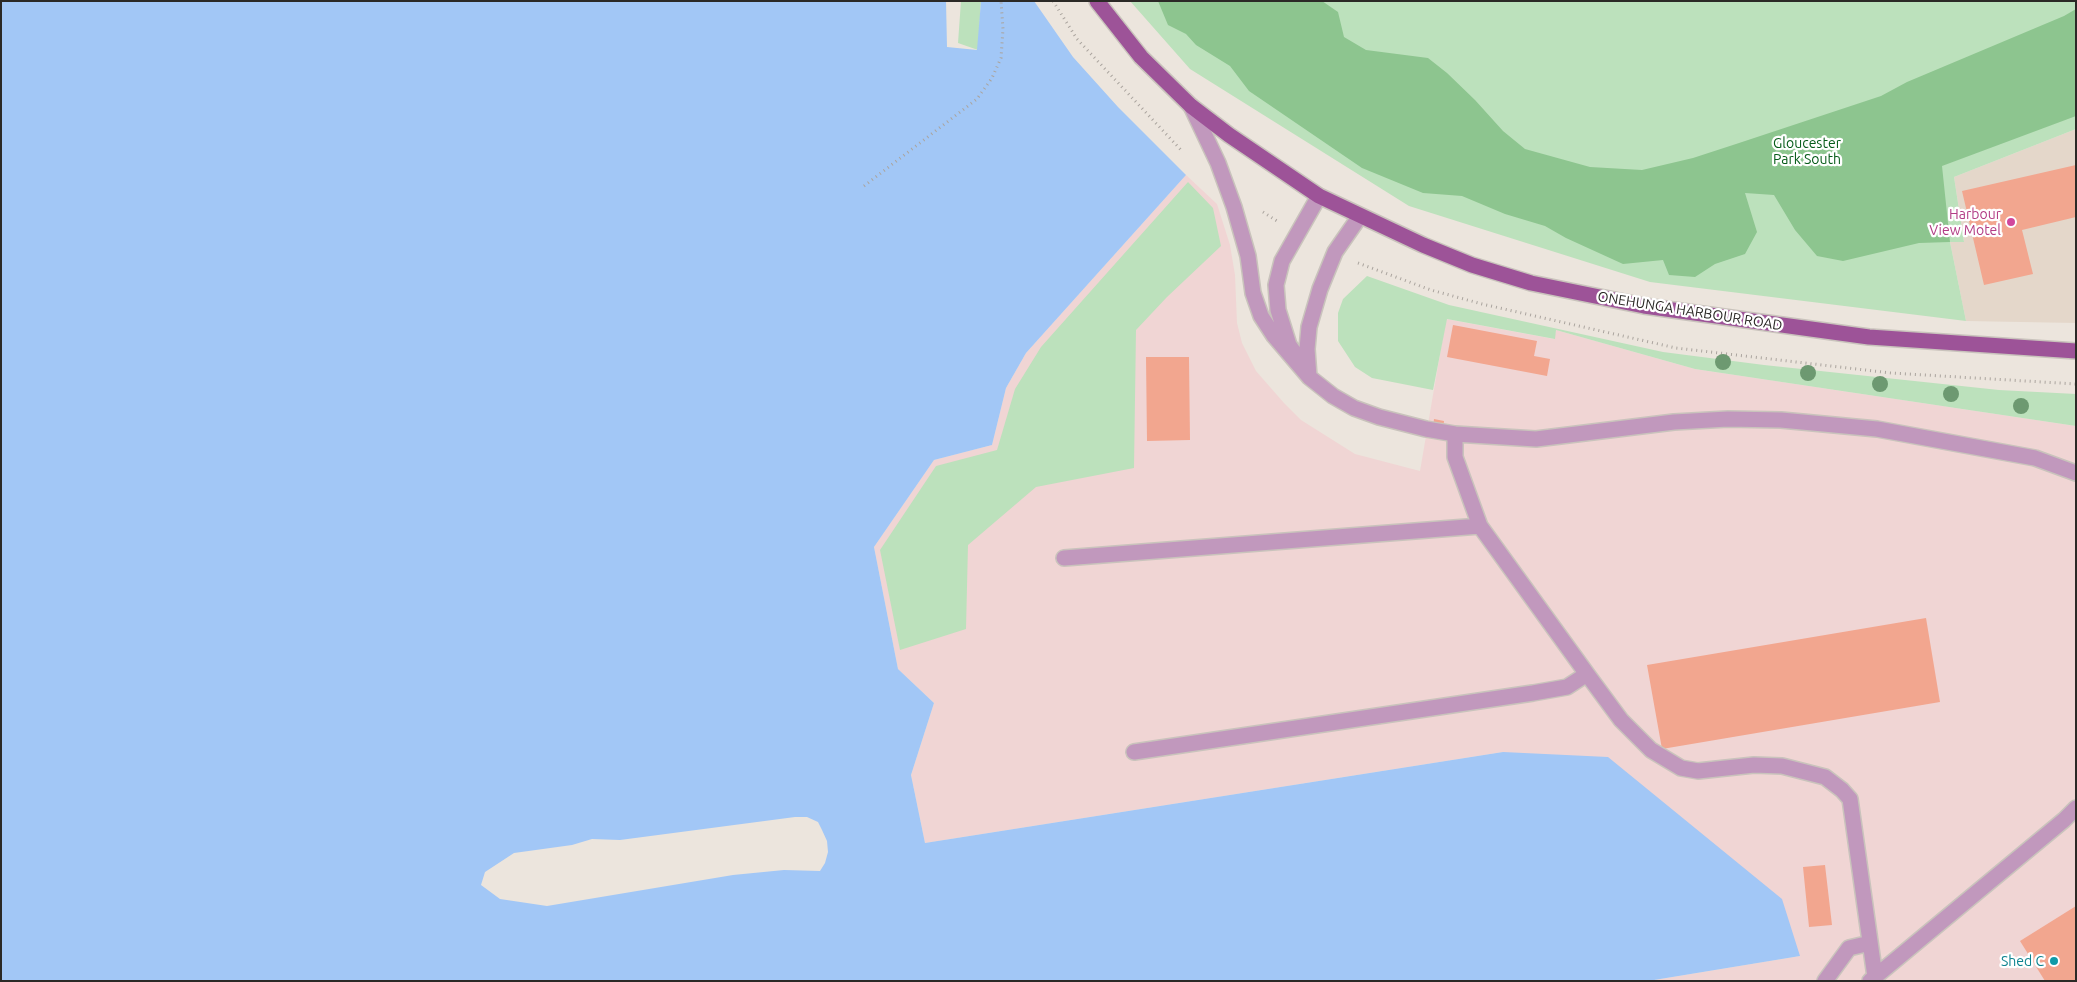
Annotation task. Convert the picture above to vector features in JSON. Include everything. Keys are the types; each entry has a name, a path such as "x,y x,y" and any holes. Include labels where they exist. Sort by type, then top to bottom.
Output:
{"main road":[{"name":"ONEHUNGA HARBOUR ROAD","path":"1097,1 1141,57 1191,106 1229,135 1319,196 1472,265 1531,283 1644,306 1869,336 2076,351"}],"lane":[{"path":"1191,106 1218,163 1231,199 1248,256 1254,292 1261,316 1274,336 1308,377 1354,408 1411,425 1455,434 1536,439 1674,422 1728,418 1781,420 1877,429 2017,454 2035,458 2076,473"},
{"path":"1308,377 1289,345 1278,310 1276,285 1282,261 1319,196"},
{"path":"1308,377 1307,349 1309,326 1320,289 1335,252 1360,216"},
{"path":"1455,434 1455,457 1480,526 1587,674 1627,726 1651,750 1681,768 1698,771 1754,765 1782,766 1826,777 1850,799 1870,942 1872,979"},
{"path":"1064,558 1480,526"},
{"path":"1134,752 1533,693 1567,687 1587,674"},
{"path":"1872,979 2076,808"},
{"path":"1825,981 1849,948 1870,942"}],"path":[{"path":"864,186 977,99 992,78 1001,58 1003,29 1001,1"},
{"path":"1053,1 1077,39 1189,155"}],"shaded area":[{"path":"2076,129 2076,323 1966,321 1950,242 1964,241 1954,177"},
{"path":"1186,175 1217,204 1230,245 1235,275 1237,323 1242,343 1256,371 1301,420 1355,454 1420,471 1446,319 1554,339 1556,330 1695,369 2076,426 2076,981 1648,981 1800,956 1503,752 925,843 911,775 934,703 898,669 874,547 934,460 992,445 1006,388 1026,353"}],"green space":[{"path":"961,1 981,1 978,50 958,43"},
{"name":"Gloucester Park South","path":"1130,1 2076,1 2076,129 1954,177 1964,242 1950,242 1966,321 1650,282 1409,206 1190,69"},
{"path":"1158,1 1322,1 1338,12 1344,37 1366,50 1428,58 1447,73 1503,131 1525,149 1590,167 1642,170 1693,158 1881,96 1907,82 2064,16 2076,9 2076,116 1942,166 1950,242 1919,243 1843,261 1817,256 1795,230 1774,195 1745,193 1757,232 1745,254 1715,264 1695,277 1669,275 1663,260 1623,264 1566,238 1545,226 1505,214 1462,196 1423,193 1362,168 1249,91 1230,66 1196,45 1186,34 1168,25"},
{"path":"1188,182 1213,208 1221,246 1167,297 1136,330 1134,468 1036,487 968,545 966,629 900,650 880,550 936,466 997,450 1015,389 1041,347"},
{"path":"1367,276 1449,305 1663,352 1764,365 1999,390 2076,394 2076,426 1695,369 1556,330 1555,339 1447,319 1433,390 1372,378 1355,367 1338,341 1338,313 1343,299"}],"water":[{"path":"1,1 946,1 947,47 977,50 981,1 1034,1 1073,57 1118,107 1186,175 1026,353 1006,388 992,445 934,460 874,547 898,669 934,703 911,775 925,843 1503,752 1608,757 1782,899 1800,956 1648,981 1,981"}],"pier":[{"path":"807,817 818,822 822,830 827,841 828,852 825,863 820,871 784,870 733,875 547,906 500,899 481,885 485,872 514,853 572,845 592,839 620,840"}],"building":[{"name":"Harbour View Motel","path":"2076,165 2076,217 2022,230 2033,274 1984,285 1962,191"},
{"path":"1453,325 1537,341 1534,356 1550,359 1547,376 1447,357"},
{"path":"1146,357 1189,357 1190,440 1147,441"},
{"path":"1434,419 1444,421 1443,429 1433,428"},
{"path":"1926,618 1940,702 1662,749 1647,665"},
{"path":"1825,865 1832,925 1809,927 1803,867"},
{"name":"Shed C","path":"2076,906 2076,981 2045,981 2020,941"}],"place":[{"name":"Harbour View Motel","path":"2011,222"},
{"name":"Shed C","path":"2054,961"}]}
